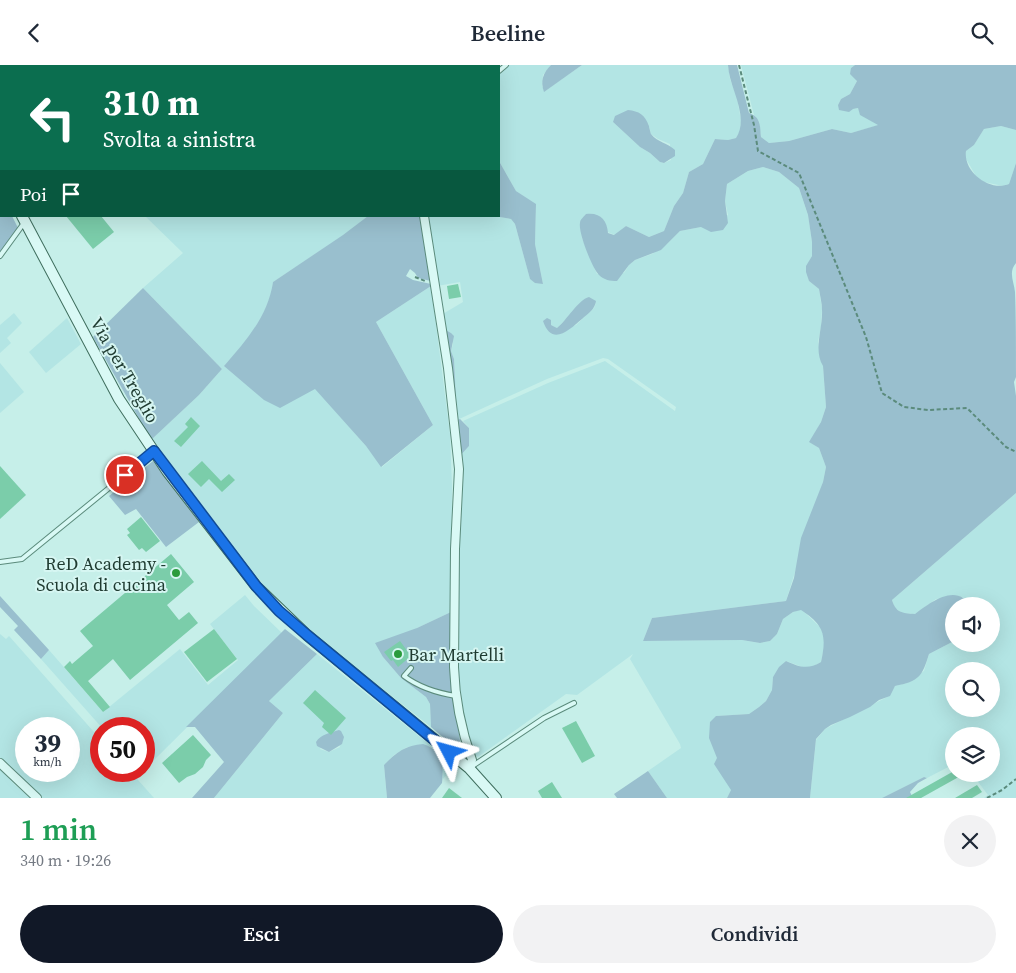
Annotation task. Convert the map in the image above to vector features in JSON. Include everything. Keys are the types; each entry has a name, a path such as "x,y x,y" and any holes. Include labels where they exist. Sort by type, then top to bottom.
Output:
{"main road":[{"name":"Via per Treglio","path":"24,219 119,399 154,451 256,586 279,611 307,635 469,768 496,798"}],"street":[{"path":"424,217 448,368 459,469 455,549 454,667 461,727 472,760 469,768"},
{"path":"0,763 37,798"}],"lane":[{"path":"0,255 24,219"},
{"path":"0,562 22,559 154,451"},
{"path":"411,667 404,676 415,684 440,693 456,696"},
{"path":"469,768 544,718 574,703"}],"path":[{"path":"739,65 754,125 758,151 799,173 866,337 882,393 904,407 928,410 967,408 1006,447 1016,452"},
{"path":"415,277 435,283"},
{"path":"987,798 1002,791 1016,779"}],"shaded area":[{"path":"507,65 551,65 543,75 542,86 545,91 582,65 728,65 730,79 737,97 741,121 740,132 736,138 728,140 715,139 703,164 689,172 683,193 674,206 664,231 649,237 626,226 615,235 580,221 582,238 597,274 624,273 635,260 652,254 667,244 680,231 701,227 728,215 725,201 727,184 748,171 763,167 779,172 799,188 808,215 812,242 812,256 807,266 809,281 819,289 822,309 818,342 823,366 826,407 821,422 810,442 819,448 826,467 786,601 652,618 643,641 742,640 760,643 770,641 777,634 783,619 801,609 821,628 825,641 821,662 805,668 786,661 773,677 772,690 766,701 759,707 749,714 716,716 731,790 727,798 667,798 648,771 681,748 630,659 633,654 577,695 566,694 478,757 473,755 457,695 459,457 469,446 469,428 463,421 548,383 605,361 675,411 676,407 608,359 603,358 547,379 457,420 454,359 451,351 453,344 451,333 444,329 441,315 463,302 460,282 437,286 426,217 500,217 511,219 515,224 530,279 543,284 535,244 536,205 516,191 500,163 500,71","holes":["613,122 648,123 651,134 670,144 671,160 664,163 660,162 640,147","596,303 594,308 576,325 551,333 551,325 557,328 570,315"]},
{"path":"551,65 582,65 544,92 543,77"},
{"path":"728,65 737,65 749,113 758,119 761,137 769,143 789,141 832,129 851,133 878,125 860,115 858,108 849,112 839,110 838,105 841,99 850,94 857,81 850,74 851,68 855,65 1016,65 1016,130 1001,126 984,129 974,145 966,151 966,159 973,173 979,178 986,183 1002,186 1009,184 1016,163 1016,263 1012,270 1012,277 1016,312 1016,377 1014,382 1016,396 1016,493 892,600 895,608 898,610 915,614 937,599 951,595 961,597 945,597 945,646 929,654 924,668 918,677 895,686 890,696 831,725 816,739 810,798 727,798 731,790 714,764 717,758 709,738 710,722 716,716 749,714 766,701 772,690 773,677 779,667 786,661 804,667 821,662 824,645 822,631 809,615 801,610 793,612 783,619 777,634 770,641 760,643 742,640 643,641 652,618 786,601 794,578 801,538 823,482 826,467 819,448 809,442 821,422 826,407 823,366 819,353 822,305 819,289 809,281 806,272 806,266 812,256 812,242 808,215 799,188 779,172 763,167 748,171 727,184 725,201 728,223 723,230 711,232 701,227 680,231 661,250 635,260 617,281 605,279 596,271 586,250 580,228 581,219 586,214 595,214 602,218 608,233 614,235 626,226 649,237 664,231 674,206 683,193 689,172 703,164 715,139 728,140 736,138 740,129 740,111"},
{"path":"741,65 855,65 851,68 857,81 850,94 841,99 838,105 853,109 858,108 861,115 879,125 851,133 832,129 789,141 769,143 761,137 759,121 754,115"},
{"path":"628,110 635,111 643,116 651,134 675,150 675,156 664,163 660,162 640,147 613,122 615,116"},
{"path":"1001,126 1016,130 1016,163 1009,184 1003,186 984,182 977,178 965,157 966,151 974,145 984,129"},
{"path":"500,163 516,191 536,204 535,244 543,284 535,283 530,279 515,224 511,219 500,217"},
{"path":"0,217 12,217 18,228 0,252"},
{"path":"146,217 367,217 344,235 273,282 271,295 264,312 250,337 224,366 315,388 382,467 433,425 376,322 431,286 450,434 452,486 451,612 417,628 383,657 401,678 426,697 430,704 431,727 286,611 236,552 151,440 199,395 222,369 143,288 183,253"},
{"path":"367,217 422,217 431,281 418,278 410,269 406,276 413,280 431,284 431,286 376,322 433,425 381,467 366,446 315,389 280,408 264,400 224,366 248,337 261,317 273,282"},
{"path":"143,288 222,369 199,395 151,440 93,337"},
{"path":"589,297 596,301 594,306 572,328 556,335 547,329 543,321 547,318 551,320 551,325 557,328 581,302"},
{"path":"14,313 22,323 7,338 11,343 0,353 0,325"},
{"path":"67,318 81,344 46,373 29,352"},
{"path":"444,329 454,336 451,351 454,359 457,420 460,419 469,428 469,446 459,457"},
{"path":"0,363 24,392 0,413"},
{"path":"153,461 199,522 166,547 136,509 125,515 109,496"},
{"path":"1016,493 1016,798 984,798 988,795 978,782 1000,782 1000,727 945,727 945,769 882,798 810,798 816,740 825,729 889,696 895,686 907,683 924,671 929,654 945,646 945,652 1000,652 1000,597 945,597 936,599 915,614 902,613 895,608 892,600"},
{"path":"245,595 282,633 155,759 155,717 92,717 41,659 49,650 103,712 180,649 208,685 238,660 210,624"},
{"path":"0,596 49,650 41,659 14,630 18,626 0,607"},
{"path":"451,612 451,660 460,741 457,749 431,727 430,704 426,697 401,678 383,657 375,643 417,628"},
{"path":"285,629 317,654 269,701 283,713 214,798 192,798 224,762 195,727 186,727"},
{"path":"0,634 6,639 9,636 90,728 90,782 140,782 154,798 41,798 24,782 80,782 80,717 15,717 15,773 0,759"},
{"path":"317,654 455,765 443,779 443,773 407,747 394,755 384,765 387,798 214,798 283,713 269,701","holes":["335,731 340,747 329,752 320,749"]},
{"path":"339,730 344,737 342,744 329,752 317,746 316,742 320,737"},
{"path":"423,744 438,754 443,770 442,783 430,798 387,798 384,765 401,750"},
{"path":"0,769 15,785 31,798 0,798"},
{"path":"648,771 667,798 617,798 614,794"},
{"path":"924,777 927,778 918,783 910,792 913,798 882,798"}],"building":[{"path":"67,217 102,217 114,232 93,249"},
{"path":"458,284 461,297 449,299 447,286"},
{"path":"191,417 200,426 181,447 174,441 188,427 185,424"},
{"path":"202,461 221,481 229,474 235,480 222,492 209,479 201,487 188,474"},
{"path":"0,466 26,495 0,519"},
{"path":"141,517 160,541 146,552 142,548 139,550 127,535 130,533 127,529"},
{"path":"171,554 194,582 167,605 179,620 189,612 198,623 130,680 113,659 88,681 110,707 103,712 64,667 70,661 72,664 93,646 80,631"},
{"path":"214,629 237,659 207,682 184,652"},
{"name":"Bar Martelli","path":"400,641 411,656 398,667 384,652"},
{"path":"315,690 346,718 331,735 322,727 324,723 303,703"},
{"path":"576,721 595,756 582,763 562,728"},
{"path":"193,735 211,755 203,767 195,774 179,783 162,763"},
{"path":"945,776 945,782 950,782 921,798 906,798"},
{"path":"552,782 562,798 542,798 538,791"},
{"path":"977,785 982,792 972,798 955,798"},
{"path":"449,788 462,798 442,798"}],"place":[{"name":"ReD Academy - Scuola di cucina","path":"176,573"},
{"name":"Bar Martelli","path":"398,654"}],"route":[{"path":"125,475 154,451 167,471 256,586 279,611 449,752"}]}
